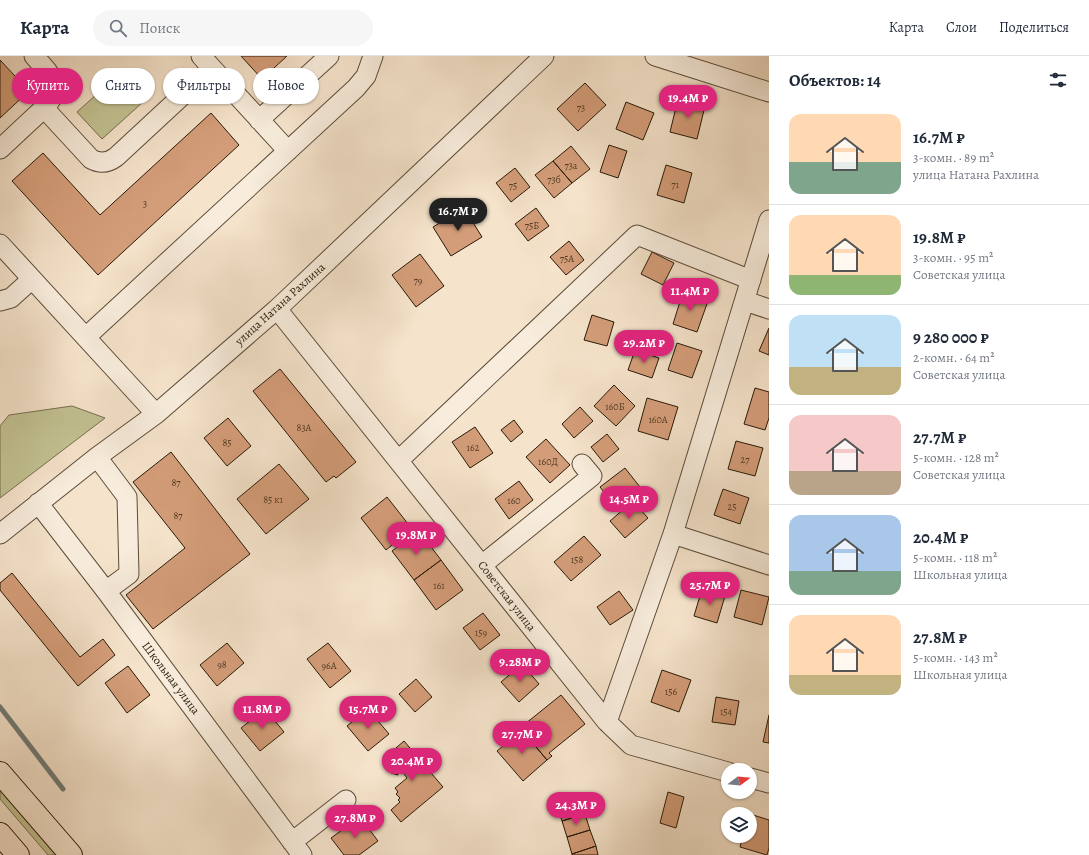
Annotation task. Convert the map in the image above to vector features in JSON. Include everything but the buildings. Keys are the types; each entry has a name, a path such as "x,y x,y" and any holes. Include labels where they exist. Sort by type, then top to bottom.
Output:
{"main road":[{"path":"0,773 71,855"},
{"path":"0,834 18,855"}],"street":[{"path":"0,149 52,100 55,87 49,73 34,56"},
{"path":"259,120 329,56"},
{"path":"86,337 362,82 369,70 373,56"},
{"path":"655,56 769,92"},
{"name":"улица Натана Рахлина","path":"0,534 38,502 156,414 277,309 536,59"},
{"path":"44,108 91,159 96,162 107,162 116,157 207,62 288,151"},
{"path":"606,722 673,534 769,220"},
{"path":"399,460 637,235 751,280"},
{"path":"0,244 156,414"},
{"path":"0,301 12,297 32,279"},
{"path":"745,301 769,309"},
{"name":"Советская улица","path":"277,309 399,460 606,722 631,745 721,770"},
{"path":"97,457 127,497 129,574 106,591"},
{"path":"482,565 592,476 582,464"},
{"name":"Школьная улица","path":"38,502 297,848"},
{"path":"673,534 769,565"},
{"path":"757,780 769,783"},
{"path":"297,848 346,800"}],"shaded area":[{"path":"91,99 91,104 141,104 102,139 77,112"},
{"path":"72,406 105,418 0,498 0,426 9,415"},
{"path":"0,785 61,855 48,855 0,799"}],"waterway":[{"path":"0,707 63,789"}]}
